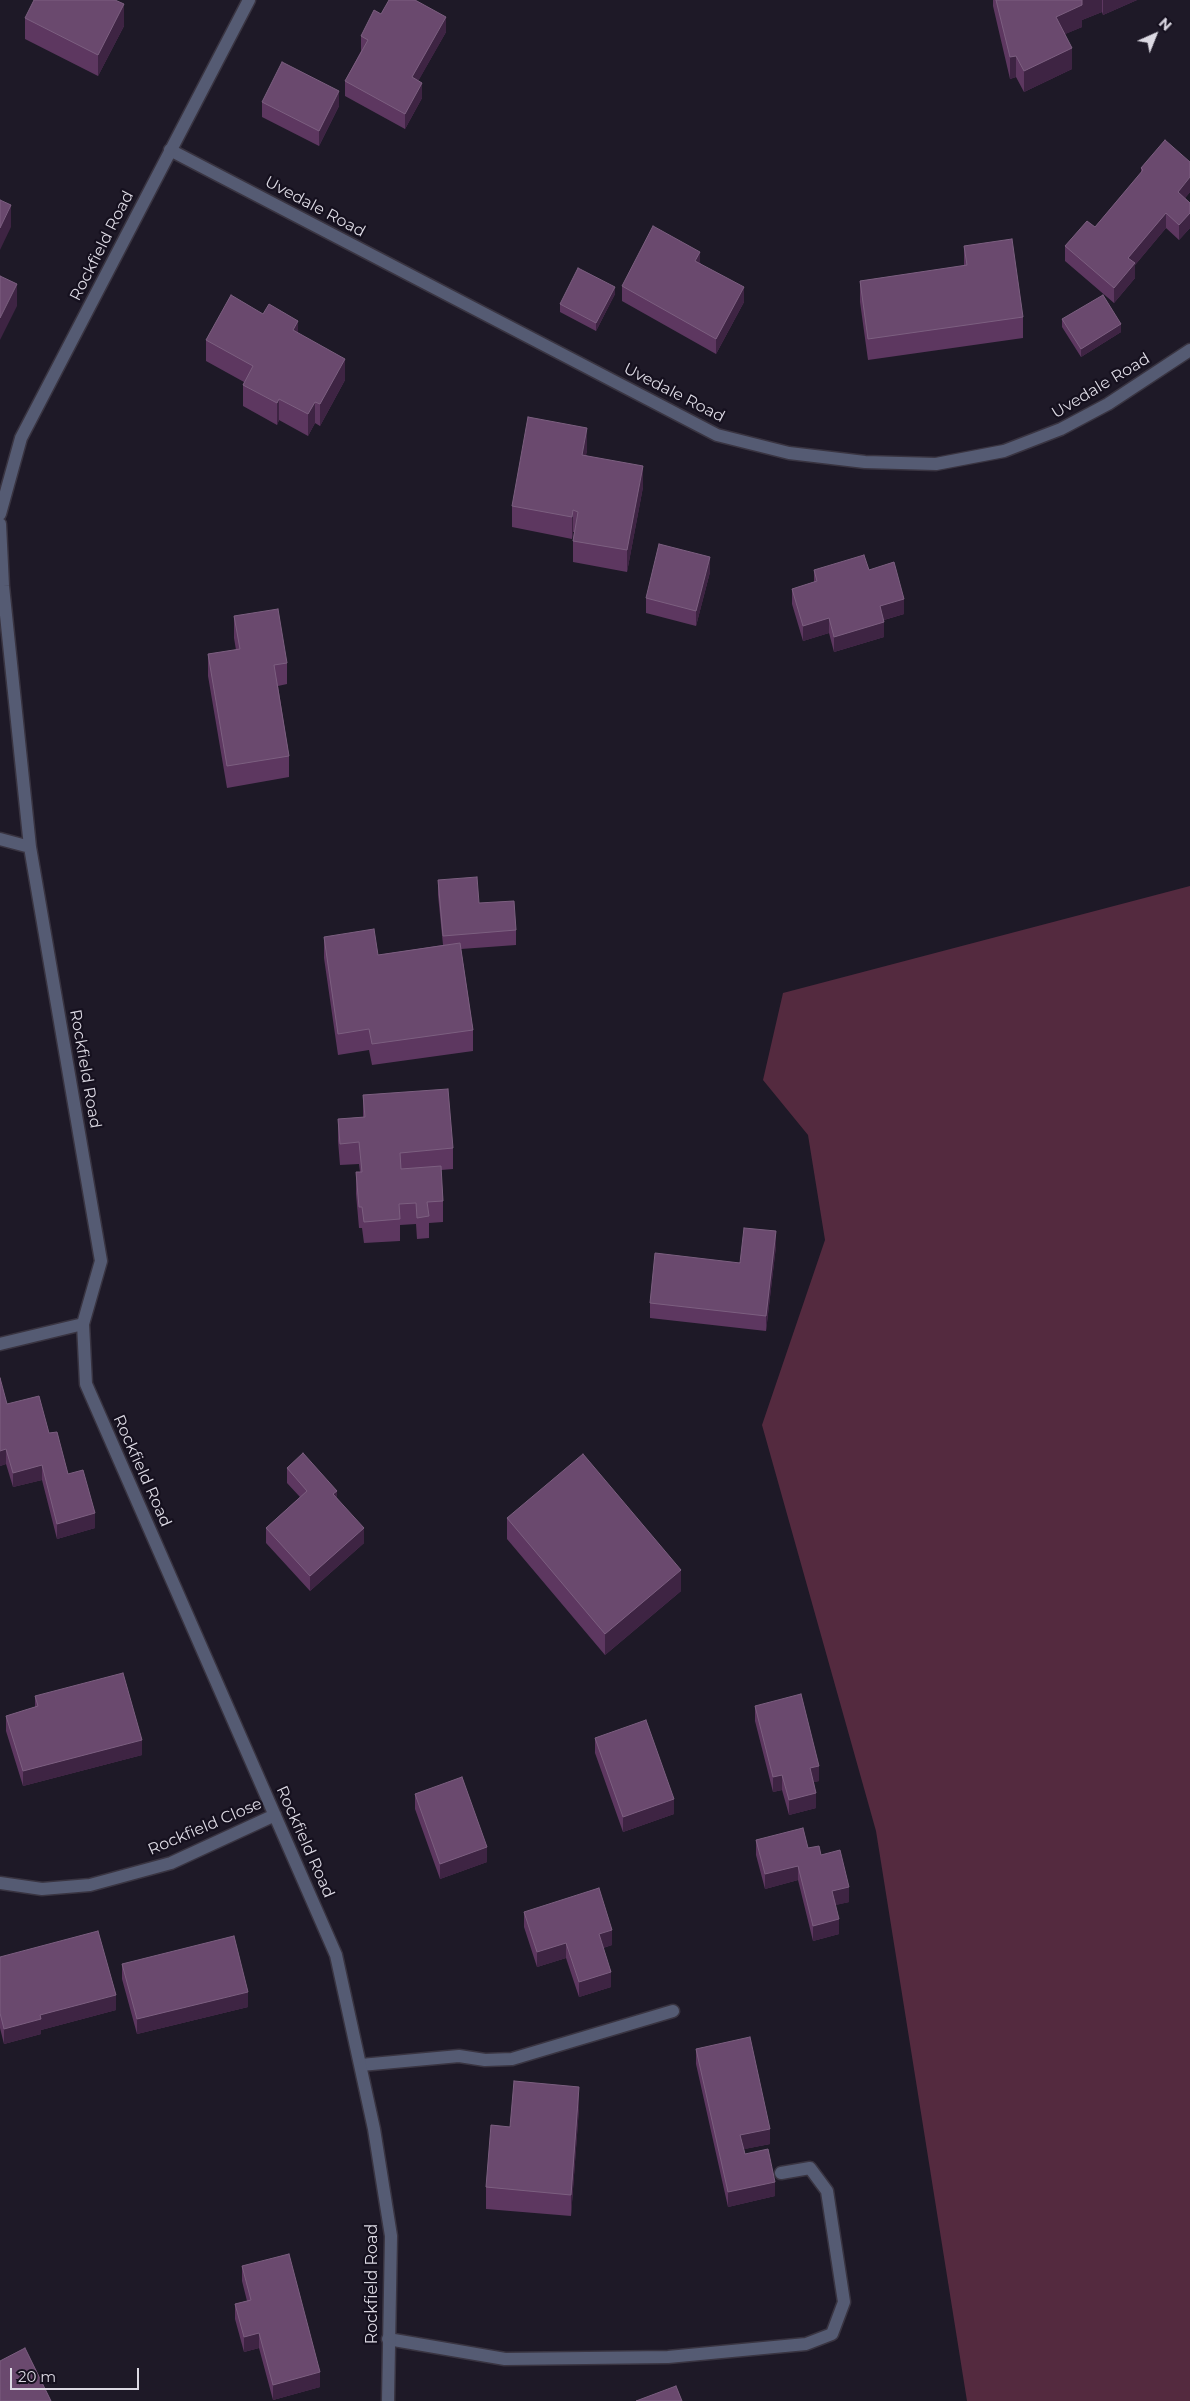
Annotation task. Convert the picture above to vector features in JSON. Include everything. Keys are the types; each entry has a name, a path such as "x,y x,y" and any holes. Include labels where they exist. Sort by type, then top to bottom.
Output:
{"street":[{"name":"Rockfield Road","path":"0,514 21,438 249,0"},
{"name":"Uvedale Road","path":"170,150 717,435 789,453 865,462 936,464 1004,451 1061,429 1108,404 1190,350"},
{"name":"Rockfield Road","path":"0,524 3,586 30,847 102,1261 83,1324 86,1384 336,1955 361,2066 391,2236 388,2401"},
{"path":"0,840 30,847"},
{"path":"0,1344 83,1324"},
{"name":"Rockfield Close","path":"0,1883 42,1889 90,1885 171,1863 275,1814"},
{"path":"361,2066 459,2056 485,2060 512,2059 674,2011"},
{"path":"388,2339 505,2359 524,2359 668,2357 806,2344 832,2334 844,2302 827,2191 810,2168 781,2173"}],"shaded area":[{"path":"1190,886 1190,2401 967,2401 876,1831 762,1425 825,1240 808,1135 763,1080 783,993"}],"building":[{"path":"34,0 115,0 124,4 98,55 25,18"},
{"path":"389,0 415,0 446,17 412,77 422,83 405,114 345,81 368,40 361,36 374,10 381,14"},
{"path":"996,0 1082,0 1082,5 1056,17 1072,48 1024,71 1016,56 1010,57"},
{"path":"282,62 339,91 319,131 262,102"},
{"path":"1165,140 1190,162 1190,177 1178,192 1190,203 1190,213 1179,225 1166,213 1128,258 1135,263 1114,288 1065,246 1087,221 1095,227 1143,170 1141,168"},
{"path":"0,200 11,205 0,228"},
{"path":"653,226 700,252 695,261 744,287 716,339 622,286"},
{"path":"1012,239 1023,317 868,339 860,281 967,265 964,246"},
{"path":"578,268 615,287 596,323 560,304"},
{"path":"0,276 17,284 0,318"},
{"path":"231,295 263,314 269,304 298,321 293,330 345,359 320,404 315,402 308,414 279,399 277,403 243,385 253,366 206,340"},
{"path":"1103,295 1121,324 1081,349 1062,319"},
{"path":"528,417 587,428 582,455 643,466 627,550 573,541 578,512 573,510 572,517 512,506"},
{"path":"659,544 710,557 696,611 646,598"},
{"path":"864,555 869,570 894,562 904,599 880,606 884,622 834,637 829,618 803,626 792,589 817,581 814,570"},
{"path":"278,609 287,663 274,665 289,756 227,766 208,654 240,649 234,616"},
{"path":"477,877 479,903 514,901 516,930 443,936 438,880"},
{"path":"374,929 378,955 460,943 473,1030 372,1044 369,1029 338,1034 324,937"},
{"path":"448,1089 453,1148 400,1153 401,1169 441,1166 443,1201 427,1202 429,1216 417,1218 416,1203 399,1204 400,1219 364,1222 362,1207 359,1207 356,1172 362,1172 359,1142 340,1144 338,1119 365,1117 363,1095"},
{"path":"744,1228 776,1231 766,1316 650,1303 655,1253 740,1263"},
{"path":"0,1378 7,1404 39,1396 49,1433 57,1432 68,1474 83,1470 95,1513 57,1524 42,1465 13,1473 6,1449 0,1451"},
{"path":"303,1453 337,1491 333,1494 364,1528 310,1576 266,1528 307,1491 287,1468"},
{"path":"583,1454 681,1570 605,1634 507,1518"},
{"path":"123,1673 142,1740 23,1771 6,1716 38,1706 35,1696"},
{"path":"801,1694 819,1766 810,1768 816,1793 789,1800 782,1775 773,1777 755,1706"},
{"path":"646,1720 674,1799 623,1817 595,1738"},
{"path":"462,1777 487,1847 440,1864 415,1794"},
{"path":"803,1828 808,1848 819,1846 821,1855 840,1850 849,1887 832,1891 839,1919 813,1926 798,1866 765,1874 756,1840"},
{"path":"599,1888 612,1930 599,1934 611,1972 579,1982 566,1943 537,1952 524,1912"},
{"path":"98,1931 116,1995 40,2015 41,2019 4,2029 0,2013 0,1957"},
{"path":"234,1936 248,1992 137,2019 122,1964"},
{"path":"750,2037 770,2129 740,2135 745,2154 768,2149 775,2182 728,2192 696,2049"},
{"path":"514,2081 579,2087 571,2195 486,2187 491,2125 510,2127"},
{"path":"289,2254 320,2372 273,2385 259,2333 244,2337 235,2304 251,2300 242,2266"},
{"path":"25,2348 51,2401 0,2401 0,2361"},
{"path":"676,2386 682,2401 636,2401"}]}
